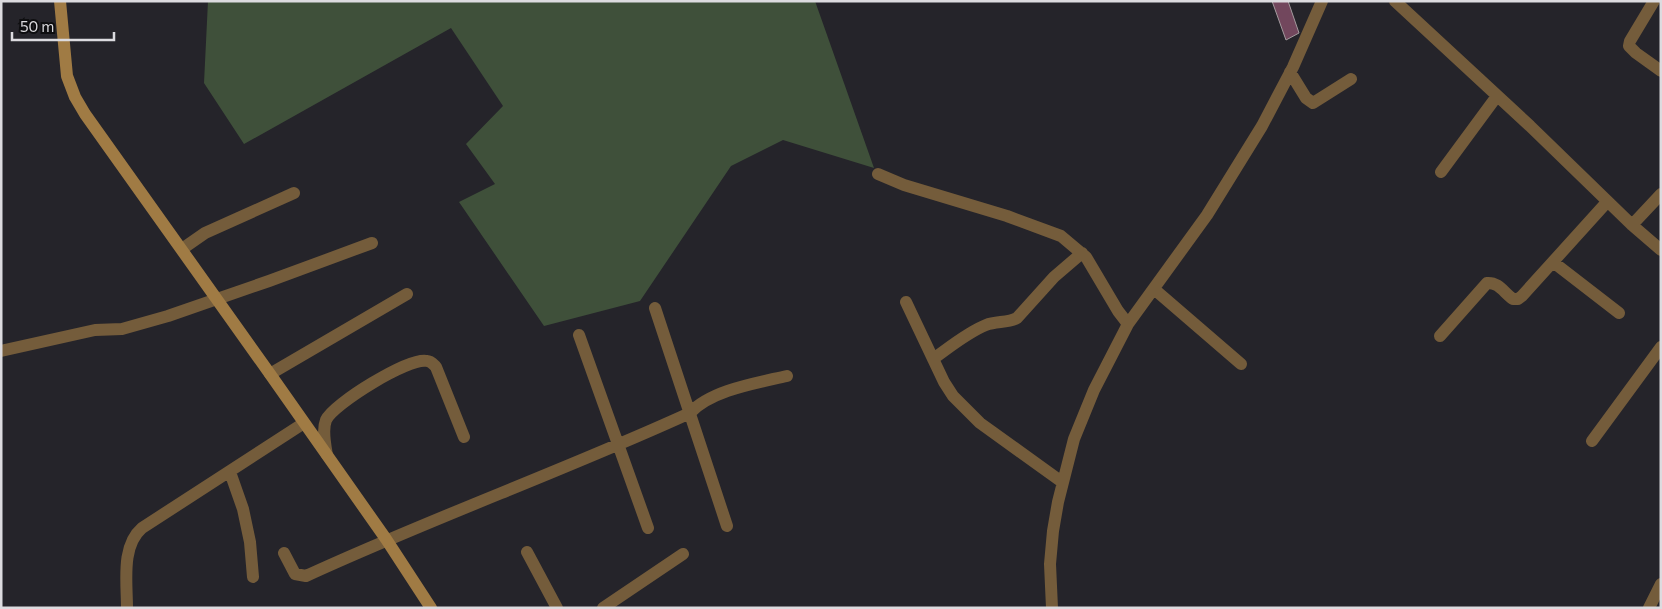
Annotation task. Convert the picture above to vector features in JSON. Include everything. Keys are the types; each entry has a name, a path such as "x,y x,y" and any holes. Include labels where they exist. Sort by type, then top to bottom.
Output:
{"street":[{"path":"60,1 67,76 75,97 112,154 182,248 327,454 431,608"},
{"path":"1052,608 1050,564 1052,531 1062,482 1074,439 1094,390 1128,324 1203,220 1249,149 1290,72 1322,1"},
{"path":"1395,1 1607,202 1661,250"},
{"path":"1654,1 1630,41 1629,46 1661,71"},
{"path":"1290,72 1306,98 1313,103 1351,79"},
{"path":"1441,172 1497,96"},
{"path":"878,174 904,185 1043,228 1061,236 1082,253 1090,263 1118,312 1128,324"},
{"path":"182,248 205,233 294,193"},
{"path":"1632,225 1661,194"},
{"path":"1440,336 1487,283 1493,283 1508,296 1518,299 1607,202"},
{"path":"1,351 95,330 122,329 168,316 372,243"},
{"path":"933,359 979,328 994,322 1017,318 1054,277 1082,253"},
{"path":"1553,262 1619,313"},
{"path":"1154,289 1241,364"},
{"path":"270,374 407,294"},
{"path":"906,302 944,382 953,396 980,422 1062,482"},
{"path":"655,308 727,526"},
{"path":"579,334 648,528"},
{"path":"1592,441 1661,348"},
{"path":"327,454 324,433 326,420 334,410 399,368 423,360 432,363 436,367 464,437"},
{"path":"284,553 295,574 306,576 386,540 618,446 690,413 696,407 724,392 787,376"},
{"path":"127,608 126,570 130,543 134,535 304,423"},
{"path":"230,472 243,509 250,542 253,577"},
{"path":"527,552 557,608"},
{"path":"603,608 683,554"},
{"path":"1649,608 1661,584"}],"green space":[{"path":"208,1 815,1 874,168 783,140 731,166 640,301 544,326 459,202 495,184 466,144 503,106 451,28 244,144 204,83"}],"building":[{"path":"1272,1 1288,1 1299,33 1286,40"}]}
